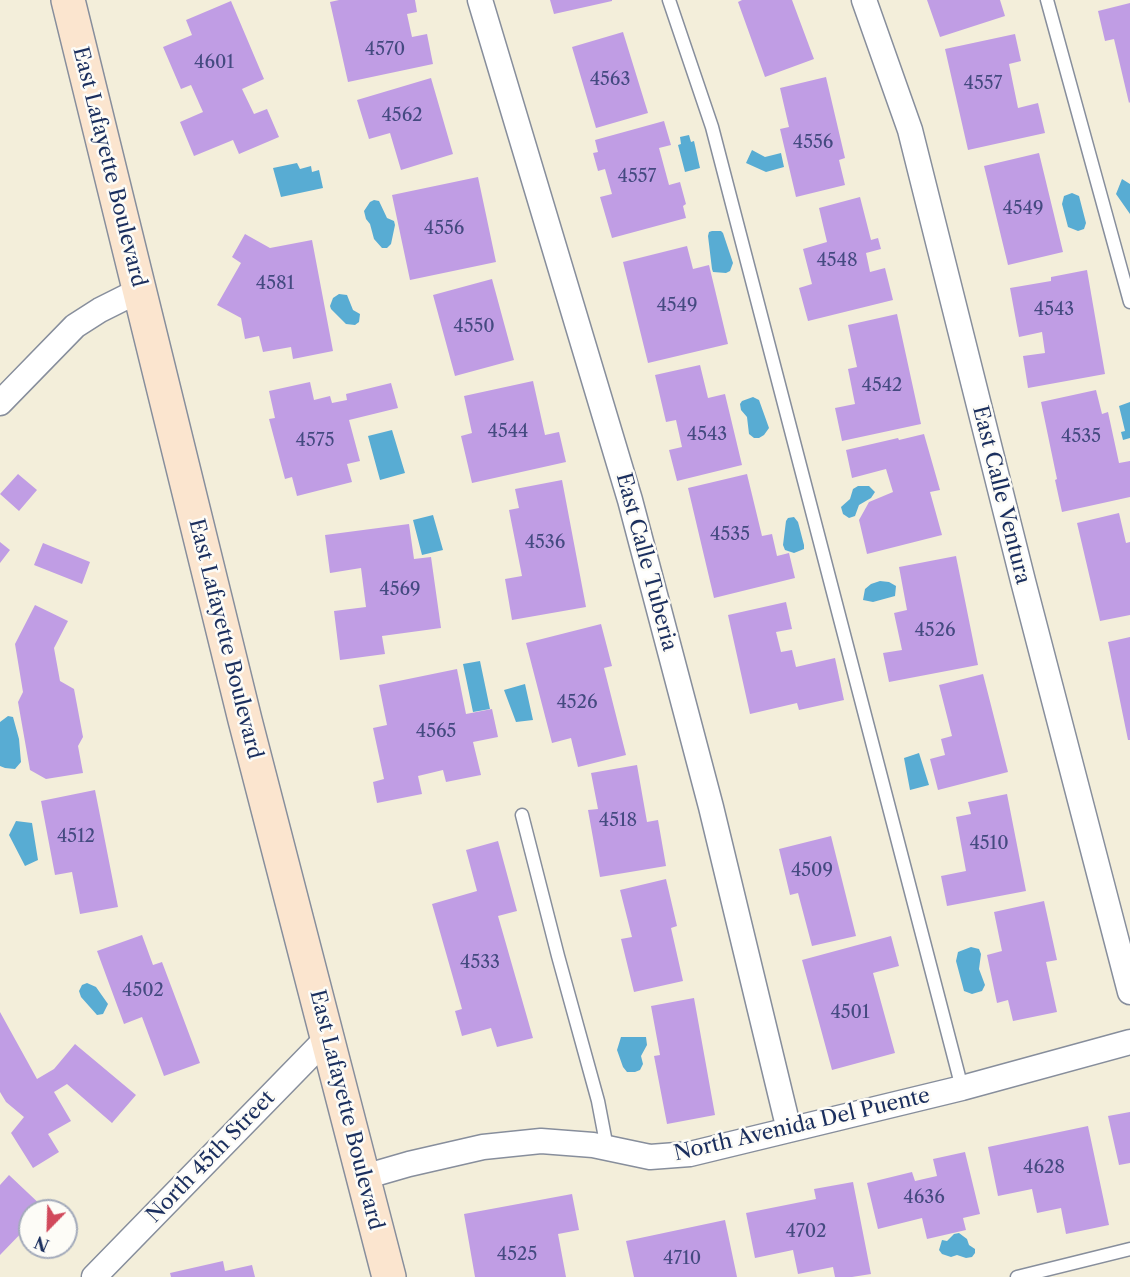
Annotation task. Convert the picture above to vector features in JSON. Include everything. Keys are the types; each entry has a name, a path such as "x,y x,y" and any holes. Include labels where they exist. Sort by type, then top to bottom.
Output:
{"street":[{"name":"East Lafayette Boulevard","path":"68,0 245,720 389,1277"},
{"name":"East Calle Tuberia","path":"480,0 630,500 711,807 789,1130"},
{"name":"East Calle Ventura","path":"864,0 910,130 1023,581 1130,992"},
{"path":"0,402 75,326 100,310 140,290"},
{"name":"North 45th Street","path":"94,1277 328,1037"},
{"name":"North Avenida Del Puente","path":"364,1177 408,1164 483,1148 541,1142 593,1145 650,1157 690,1154 962,1088 1130,1042"}],"lane":[{"path":"669,0 712,127 962,1088"},
{"path":"1047,0 1130,302"},
{"path":"522,815 598,1101 607,1148"},
{"path":"1017,1277 1130,1249"}],"water":[{"path":"689,135 691,142 694,141 700,168 685,172 678,145 681,144 680,137"},
{"path":"752,150 765,157 781,153 784,167 766,172 746,163"},
{"path":"297,163 300,169 311,166 312,172 319,170 323,188 281,197 273,168"},
{"path":"1122,179 1130,184 1130,214 1116,194"},
{"path":"1072,193 1079,196 1086,223 1084,229 1078,231 1068,227 1062,204 1064,196"},
{"path":"374,200 379,201 387,218 394,221 391,244 387,248 382,248 374,239 370,224 366,219 364,211"},
{"path":"712,231 723,233 733,263 730,271 726,273 713,272 712,269 708,236"},
{"path":"339,294 347,295 353,310 360,314 359,322 355,325 346,324 331,309 333,298"},
{"path":"753,397 759,400 769,428 759,438 754,438 749,434 747,417 741,410 740,404"},
{"path":"1130,402 1130,438 1123,440 1121,432 1125,431 1119,406"},
{"path":"392,430 405,473 380,480 368,436"},
{"path":"858,486 869,486 875,492 871,498 859,505 855,516 849,518 843,514 841,507 850,499 853,489"},
{"path":"433,515 443,550 422,555 413,520"},
{"path":"794,517 798,522 804,549 794,553 785,550 783,545 786,521"},
{"path":"880,581 896,586 895,596 873,602 863,600 865,589"},
{"path":"480,661 490,709 473,712 463,664"},
{"path":"525,684 533,720 516,722 504,690"},
{"path":"8,716 13,717 19,739 21,762 15,769 0,766 0,722"},
{"path":"919,753 929,785 910,790 904,758"},
{"path":"16,821 32,823 38,860 25,866 9,835"},
{"path":"971,947 979,949 981,954 979,969 985,985 982,991 972,994 964,991 956,961 958,952"},
{"path":"87,983 96,987 108,1004 103,1014 97,1015 81,997 79,991 82,985"},
{"path":"621,1037 646,1037 647,1045 641,1056 643,1064 640,1070 627,1072 623,1067 617,1050"},
{"path":"959,1233 975,1249 972,1257 957,1255 951,1257 942,1254 939,1250 942,1240 947,1241 954,1234"}],"building":[{"path":"415,0 417,12 407,14 412,37 427,34 433,64 348,82 330,2"},
{"path":"550,0 612,0 612,1 554,14"},
{"path":"742,0 792,0 814,59 765,77 738,2"},
{"path":"927,0 1000,0 1005,16 940,37"},
{"path":"231,1 264,79 242,89 254,114 267,109 279,137 239,154 233,140 194,156 180,122 203,112 191,85 181,89 163,47 192,35 186,20"},
{"path":"1130,3 1129,103 1114,39 1105,41 1098,11"},
{"path":"623,32 648,113 596,128 572,47"},
{"path":"1015,34 1021,61 1009,64 1018,108 1038,103 1045,133 968,150 945,49"},
{"path":"826,77 845,158 839,160 845,185 796,197 780,129 789,127 780,88"},
{"path":"431,78 453,154 401,170 390,133 369,139 357,100"},
{"path":"664,121 671,145 659,148 669,185 680,182 686,204 683,206 686,218 612,238 600,197 612,194 605,169 598,171 593,153 598,152 595,140"},
{"path":"1039,153 1063,252 1008,265 984,166"},
{"path":"478,177 496,262 410,280 392,195"},
{"path":"860,197 871,240 878,238 881,249 866,253 870,272 885,268 893,300 808,321 799,288 812,284 803,249 827,242 819,208"},
{"path":"245,234 270,248 312,240 333,351 293,359 291,347 263,352 259,336 245,339 241,318 217,305 241,263 232,257"},
{"path":"687,246 693,269 709,265 728,344 648,363 623,262"},
{"path":"1087,270 1105,374 1028,388 1023,356 1045,353 1042,332 1019,337 1010,288 1051,281 1051,277"},
{"path":"492,279 514,360 455,376 433,295"},
{"path":"897,314 921,424 842,441 835,408 855,404 848,369 857,367 848,325"},
{"path":"700,365 708,398 725,394 742,465 677,481 669,450 682,447 676,420 666,422 655,375"},
{"path":"533,381 545,435 559,432 566,462 472,483 461,436 472,433 464,396"},
{"path":"310,382 314,400 330,396 332,403 347,400 346,394 391,383 398,408 349,420 360,461 347,464 352,482 297,496 292,477 285,479 269,419 275,418 269,391"},
{"path":"1096,390 1102,414 1108,412 1119,463 1130,461 1130,497 1062,512 1041,402"},
{"path":"924,434 940,490 930,492 942,535 867,554 859,520 869,502 893,492 886,469 852,478 846,450"},
{"path":"18,474 37,490 19,511 0,494"},
{"path":"747,474 762,536 772,534 777,556 789,553 795,578 714,598 688,488"},
{"path":"562,480 586,607 512,620 505,579 522,576 509,510 519,508 515,489"},
{"path":"1119,513 1126,543 1130,542 1130,615 1100,621 1077,523"},
{"path":"409,524 414,559 431,557 441,628 382,636 385,654 340,660 334,611 366,607 361,568 330,573 325,535"},
{"path":"0,542 10,550 0,563"},
{"path":"43,543 90,562 82,584 34,565"},
{"path":"956,556 978,665 889,682 883,653 902,650 894,613 907,610 899,567"},
{"path":"786,602 792,629 776,632 781,652 792,650 796,667 835,658 844,700 799,710 797,703 750,714 728,615"},
{"path":"35,605 68,621 54,648 60,681 74,689 83,737 78,746 83,773 46,779 30,770 18,702 23,692 15,644"},
{"path":"601,624 612,666 604,668 626,755 578,767 571,738 552,743 526,643"},
{"path":"1130,637 1130,740 1128,740 1108,642"},
{"path":"457,669 466,714 492,709 498,737 473,742 481,775 446,782 443,770 418,776 422,794 377,803 373,782 384,779 373,728 387,725 379,685"},
{"path":"983,674 1008,772 938,790 930,759 945,755 941,739 952,736 939,685"},
{"path":"637,765 647,822 658,820 666,866 600,877 588,810 598,809 591,773"},
{"path":"95,790 118,907 80,914 72,872 55,875 41,801"},
{"path":"1007,794 1026,891 947,906 941,876 966,871 956,817 971,814 968,802"},
{"path":"831,836 856,936 812,946 798,893 790,895 779,849"},
{"path":"498,841 517,911 498,916 533,1038 497,1047 491,1028 462,1036 455,1011 462,1009 432,904 477,891 466,850"},
{"path":"666,879 677,926 671,928 683,981 634,992 621,939 632,937 620,890"},
{"path":"1044,901 1057,960 1046,962 1057,1012 1013,1021 1008,1000 997,1003 987,955 1002,951 994,912"},
{"path":"142,935 153,965 162,962 200,1063 164,1076 142,1017 124,1024 97,951"},
{"path":"891,936 899,966 873,973 895,1053 832,1070 802,960"},
{"path":"694,998 715,1115 667,1124 654,1056 660,1055 651,1006"},
{"path":"0,1012 37,1079 54,1069 75,1044 136,1095 112,1123 67,1084 54,1092 71,1121 48,1134 59,1152 33,1168 11,1133 24,1117 6,1102 0,1092"},
{"path":"1130,1112 1130,1163 1119,1165 1108,1116"},
{"path":"1088,1126 1109,1225 1066,1234 1061,1208 1037,1213 1032,1189 998,1196 988,1147"},
{"path":"965,1152 980,1214 963,1218 966,1230 927,1239 922,1218 878,1229 867,1183 912,1172 915,1181 937,1176 933,1159"},
{"path":"9,1175 34,1199 18,1199 18,1236 0,1255 0,1185"},
{"path":"853,1182 871,1274 835,1277 833,1267 798,1274 793,1250 755,1258 746,1213 816,1199 814,1189"},
{"path":"572,1194 579,1230 558,1234 566,1277 475,1277 464,1214"},
{"path":"725,1220 737,1277 634,1277 626,1241"},
{"path":"223,1261 225,1271 252,1265 255,1277 171,1277 170,1273"}]}
